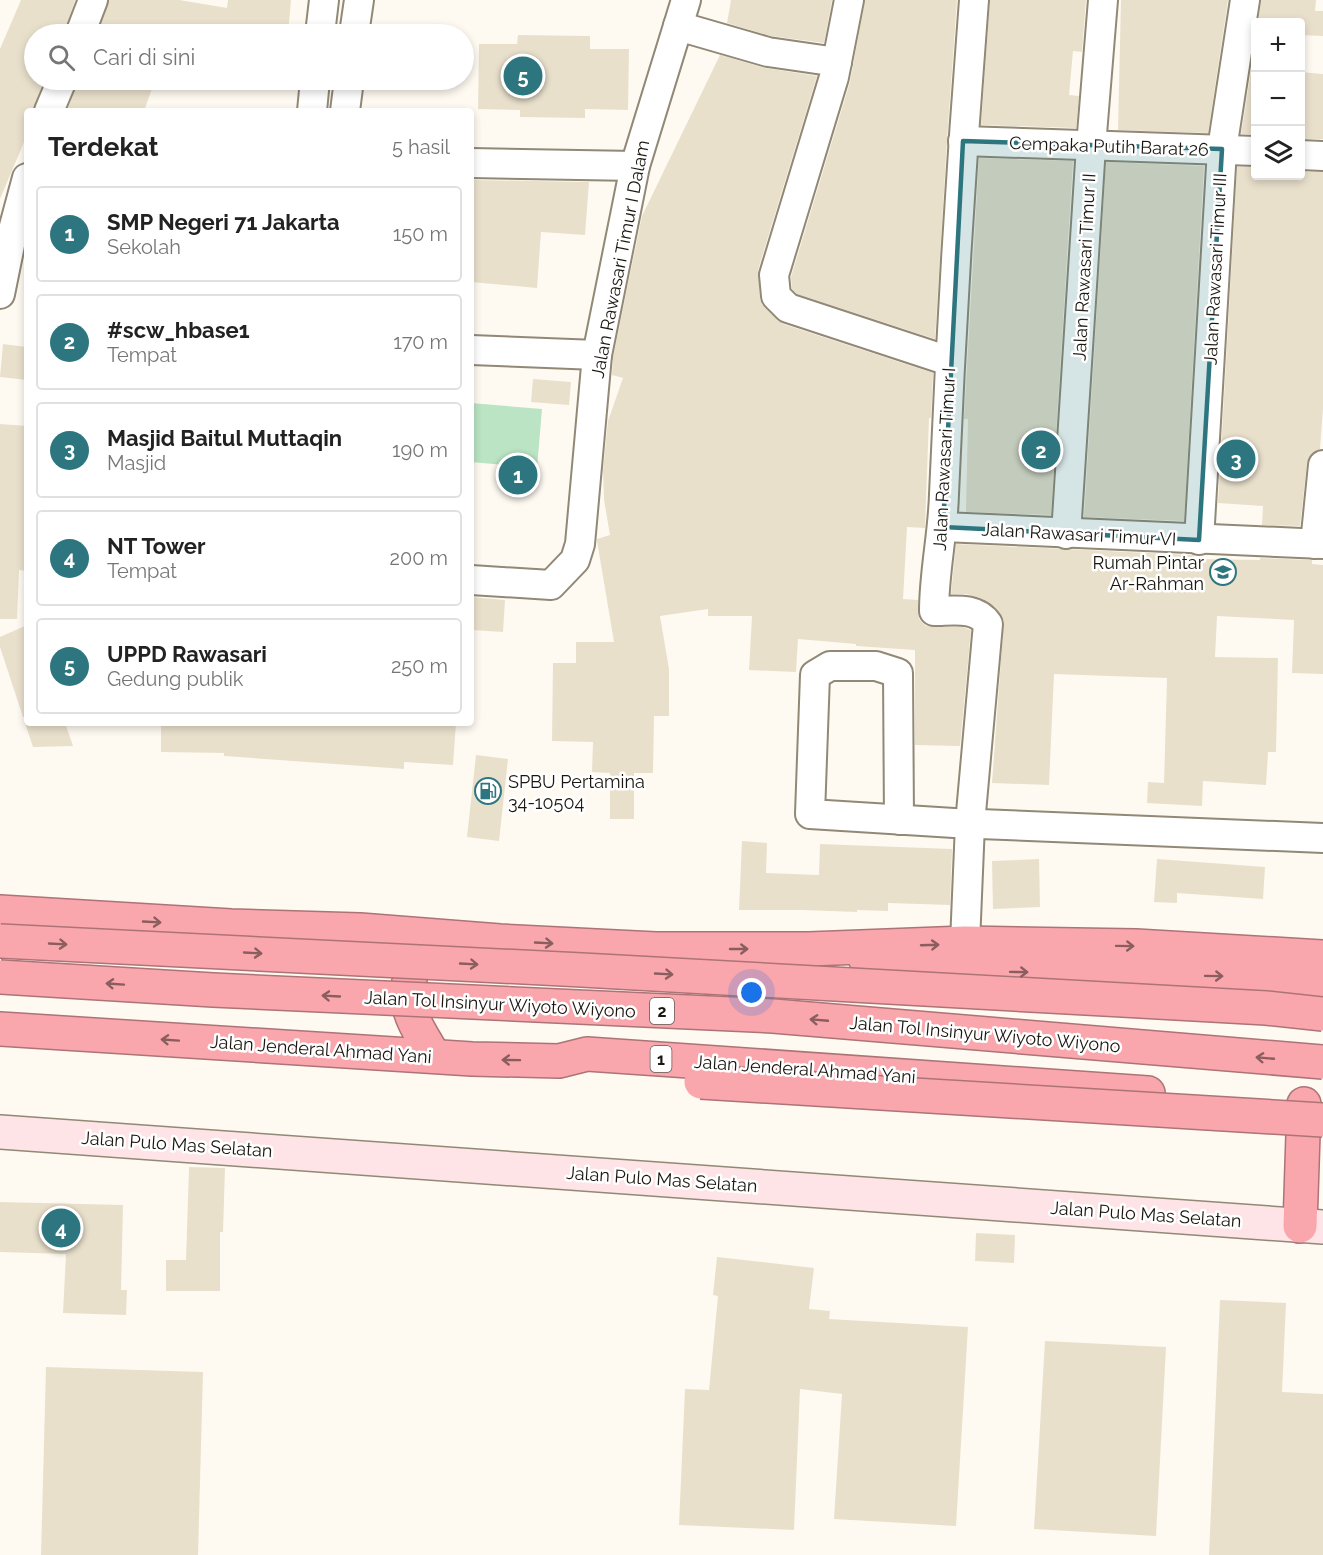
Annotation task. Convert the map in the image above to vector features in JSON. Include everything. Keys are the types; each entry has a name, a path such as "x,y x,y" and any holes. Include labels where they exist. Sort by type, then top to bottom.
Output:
{"highway":[{"path":"0,912 192,924 360,930 656,949 965,944 1136,946 1323,957"},
{"path":"432,936 416,961 406,991 414,1024 434,1056"},
{"name":"Jalan Tol Insinyur Wiyoto Wiyono","path":"0,941 593,970 1254,1007 1323,1014"},
{"path":"823,948 918,970 1233,976 1323,984"},
{"path":"823,948 906,993 927,997 1323,1022"},
{"name":"Jalan Tol Insinyur Wiyoto Wiyono","path":"0,977 213,990 773,1016 1323,1062"},
{"name":"Jalan Jenderal Ahmad Yani","path":"0,1029 434,1056 559,1061 587,1054 1317,1110"},
{"path":"559,1061 588,1074 701,1082 1317,1110 1302,1150 1308,1221"}],"street":[{"path":"84,24 93,0"},
{"path":"321,24 324,0"},
{"path":"355,24 358,0"},
{"path":"849,0 834,77 774,275 776,296 788,308 949,361"},
{"name":"Jalan Rawasari Timur I","path":"965,944 970,824 988,624 984,618 974,612 934,611 934,583 943,527 949,361 974,0"},
{"name":"Jalan Rawasari Timur II","path":"1066,534 1091,146 1103,0"},
{"name":"Jalan Rawasari Timur III","path":"1199,540 1222,149 1245,0"},
{"name":"Jalan Rawasari Timur I Dalam","path":"474,580 551,585 575,560 580,544 597,355 634,166 682,13 768,52 837,62"},
{"path":"50,108 58,90"},
{"path":"312,108 314,90"},
{"path":"345,108 348,90"},
{"name":"Cempaka Putih Barat 26","path":"963,141 1251,152"},
{"path":"1305,154 1323,156"},
{"path":"474,163 634,166"},
{"path":"1,287 24,189"},
{"path":"474,350 597,355"},
{"path":"1319,544 1323,465"},
{"name":"Jalan Rawasari Timur VI","path":"943,527 1319,544"},
{"path":"899,820 898,674 876,666 830,666 815,675 810,814 899,820 970,824 1323,838"},
{"name":"Jalan Pulo Mas Selatan","path":"0,1132 1308,1221"}],"highlighted area":[{"path":"963,141 1222,149 1199,540 943,527"}],"green space":[{"path":"474,403 542,409 537,468 474,462"}],"building":[{"path":"21,0 75,0 67,24 24,24 24,90 40,90 34,108 24,108 24,142 0,199 0,49"},
{"path":"109,0 179,0 227,8 228,0 291,0 289,24 101,24"},
{"path":"731,0 832,0 824,43 771,36 727,23"},
{"path":"865,0 957,0 935,339 797,294 792,289 791,277 850,82"},
{"path":"990,0 1086,0 1082,52 1073,51 1069,95 1079,96 1076,128 981,125"},
{"path":"1121,0 1228,0 1208,133 1118,130"},
{"path":"1261,0 1316,0 1315,11 1323,11 1323,36 1305,35 1305,18 1259,18"},
{"path":"518,35 590,36 590,49 629,49 628,110 585,109 585,118 520,117 520,110 478,109 479,44 517,44"},
{"path":"720,55 765,68 817,76 758,270 760,298 764,307 783,324 933,373 925,528 907,527 903,599 918,600 919,619 926,626 962,627 971,630 960,746 915,745 915,650 798,639 796,672 749,670 752,616 708,616 708,609 660,616 669,669 669,716 654,716 653,773 634,773 634,819 610,819 610,773 592,772 593,742 552,741 553,663 576,663 576,642 614,642 597,541 597,539 610,535 604,500 603,470 608,421 623,378 612,375 613,357 642,216"},
{"path":"1251,71 1251,134 1241,134"},
{"path":"1305,72 1323,74 1323,139 1305,139"},
{"path":"74,90 151,90 145,108 68,108"},
{"path":"979,158 1073,161 1051,515 966,512 968,419 964,419"},
{"path":"1106,162 1204,166 1184,521 1084,517"},
{"path":"1237,167 1251,167 1251,180 1305,180 1305,172 1323,172 1323,408 1320,449 1310,455 1307,463 1300,526 1262,525 1263,506 1218,503"},
{"path":"474,180 589,182 585,235 541,232 537,288 474,282"},
{"path":"3,344 24,347 24,380 0,377"},
{"path":"533,379 571,382 569,405 531,402"},
{"path":"0,424 24,426 24,571 19,570 17,619 0,619"},
{"path":"956,544 1194,555 1194,559 1312,560 1312,564 1323,565 1323,674 1292,673 1294,620 1217,616 1215,657 1278,658 1276,752 1268,752 1266,785 1203,781 1202,806 1147,803 1148,782 1164,783 1167,678 1054,674 1049,785 992,783 1004,619 995,607 983,599 966,594 951,594"},
{"path":"474,597 505,600 503,632 474,630"},
{"path":"24,626 24,717 0,647 0,637"},
{"path":"26,726 66,726 73,746 33,747"},
{"path":"161,726 456,726 453,765 404,762 404,769 224,756 224,753 161,752"},
{"path":"476,755 508,759 499,841 467,837"},
{"path":"742,841 767,843 766,873 819,875 820,844 952,849 950,905 888,903 888,911 857,910 857,912 739,910"},
{"path":"1039,859 1040,907 993,909 992,861"},
{"path":"1157,859 1265,867 1263,899 1177,893 1177,903 1154,902"},
{"path":"189,1167 225,1168 223,1232 220,1232 220,1291 166,1291 166,1260 186,1260"},
{"path":"0,1202 123,1205 121,1290 127,1290 126,1315 63,1313 66,1254 0,1252"},
{"path":"976,1233 1015,1235 1014,1263 975,1261"},
{"path":"717,1257 814,1268 809,1309 830,1311 829,1319 968,1327 956,1526 834,1519 842,1394 800,1389 794,1530 679,1525 685,1389 709,1390 718,1296 713,1295"},
{"path":"1220,1300 1286,1303 1282,1392 1323,1394 1323,1555 1209,1555"},
{"path":"1045,1341 1166,1347 1156,1536 1034,1529"},
{"path":"46,1367 203,1372 198,1555 41,1555"}],"place":[{"name":"UPPD Rawasari","path":"523,76"},
{"name":"#scw_hbase1","path":"1041,450"},
{"name":"Masjid Baitul Muttaqin","path":"1236,459"},
{"name":"SMP Negeri 71 Jakarta","path":"518,475"},
{"name":"Rumah Pintar Ar-Rahman","path":"1223,572"},
{"name":"SPBU Pertamina 34-10504","path":"488,791"},
{"name":"NT Tower","path":"61,1228"}]}
